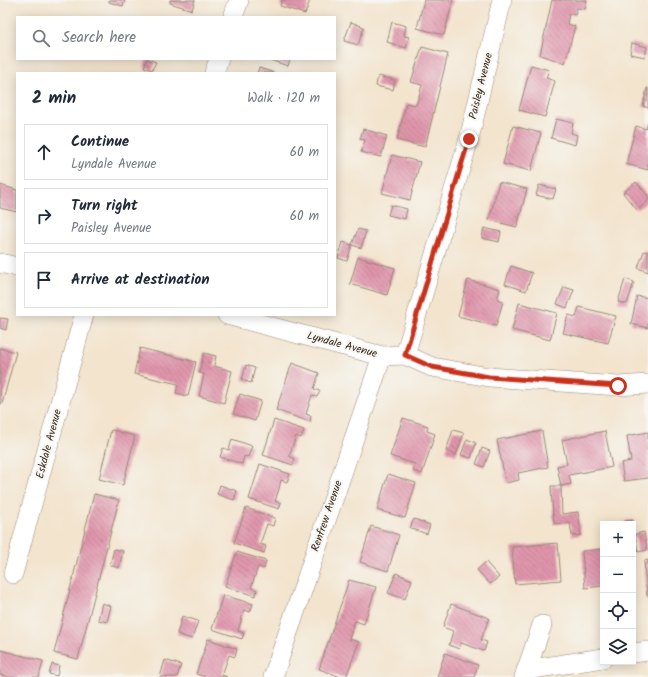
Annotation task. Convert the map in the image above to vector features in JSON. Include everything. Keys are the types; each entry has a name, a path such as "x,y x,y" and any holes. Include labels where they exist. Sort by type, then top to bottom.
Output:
{"street":[{"path":"233,16 239,0"},
{"name":"Paisley Avenue","path":"405,355 469,139 502,0"},
{"path":"214,72 219,60"},
{"path":"0,263 16,267"},
{"name":"Eskdale Avenue","path":"13,574 84,316"},
{"name":"Lyndale Avenue","path":"231,316 382,356 405,355 432,367 489,377 618,386 648,384"},
{"name":"Renfrew Avenue","path":"273,677 382,356"},
{"path":"525,674 542,625"},
{"path":"636,653 648,651"},
{"path":"525,674 600,659"}],"building":[{"path":"109,0 125,0 123,6 109,2"},
{"path":"170,0 195,0 192,10 170,3"},
{"path":"282,0 310,0 305,14 280,6"},
{"path":"424,0 453,0 444,35 417,28"},
{"path":"552,0 587,0 585,9 577,8 575,15 569,14 567,24 575,26 565,63 540,55"},
{"path":"351,22 364,27 358,45 344,41"},
{"path":"392,22 406,26 404,36 409,37 406,48 387,42"},
{"path":"632,43 647,47 645,57 630,54"},
{"path":"422,47 448,54 425,147 397,140 406,103 416,105 422,85 411,82"},
{"path":"147,60 156,62 152,70 144,67"},
{"path":"270,60 290,60 288,66"},
{"path":"531,65 549,70 546,78 555,81 545,117 519,110"},
{"path":"259,68 272,72 257,72"},
{"path":"378,76 395,80 393,90 376,86"},
{"path":"648,88 648,108 643,106"},
{"path":"556,119 573,123 571,133 577,135 575,145 551,138"},
{"path":"648,122 648,170 626,164 636,126 646,129"},
{"path":"513,126 541,133 531,171 503,164"},
{"path":"363,129 387,136 381,157 361,152 365,140 360,139"},
{"path":"392,155 420,162 410,200 382,193"},
{"path":"499,182 527,189 517,227 489,220"},
{"path":"636,182 648,196 648,201 637,210 623,193"},
{"path":"0,185 16,190 16,212 0,208"},
{"path":"539,185 556,189 553,199 536,195"},
{"path":"391,205 407,209 405,219 388,215"},
{"path":"484,228 501,232 499,242 482,238"},
{"path":"358,229 366,231 361,248 352,245"},
{"path":"343,242 352,245 347,261 338,258"},
{"path":"644,251 648,252 648,272 638,268"},
{"path":"358,257 395,268 387,295 350,284"},
{"path":"511,266 532,273 526,291 505,284"},
{"path":"625,279 634,282 627,304 618,302"},
{"path":"468,280 500,289 497,299 503,301 496,326 458,316"},
{"path":"564,287 574,290 567,308 557,304"},
{"path":"637,296 648,298 648,328 631,324"},
{"path":"519,303 557,313 550,340 512,330"},
{"path":"579,307 616,316 608,343 563,333 568,315 576,317"},
{"path":"0,318 8,319 6,330 0,328"},
{"path":"0,348 16,352 2,404 0,404"},
{"path":"140,348 196,362 188,396 176,393 178,384 134,374"},
{"path":"204,353 216,356 214,366 232,371 224,403 199,396 204,374 199,373"},
{"path":"292,363 319,373 314,389 320,391 317,397 312,395 306,414 311,416 310,422 276,410"},
{"path":"246,365 255,368 251,383 242,380"},
{"path":"240,394 261,401 255,421 233,414"},
{"path":"403,418 428,426 427,431 435,434 422,474 413,471 415,464 390,456"},
{"path":"274,420 304,430 301,438 296,436 289,456 295,459 293,465 263,455"},
{"path":"111,430 135,436 123,485 99,479"},
{"path":"453,430 464,433 456,455 446,451"},
{"path":"542,431 548,467 518,473 519,480 506,483 497,440"},
{"path":"605,431 612,467 569,475 571,484 561,486 557,466 567,464 562,440"},
{"path":"648,432 648,478 624,481 621,463 631,461 627,436"},
{"path":"232,439 252,446 248,457 244,456 242,464 220,457 223,448 229,450"},
{"path":"467,439 476,443 471,458 461,455"},
{"path":"482,448 490,451 484,467 476,464"},
{"path":"260,464 290,474 287,482 281,480 275,501 281,503 279,509 249,499"},
{"path":"388,474 416,483 405,518 377,510"},
{"path":"220,485 237,491 234,500 217,494"},
{"path":"551,486 561,486 562,514 578,512 581,535 572,536 570,523 554,524"},
{"path":"94,494 119,500 78,659 54,653"},
{"path":"246,508 275,518 273,526 267,524 260,544 266,546 264,553 234,543"},
{"path":"414,519 430,525 427,534 410,528"},
{"path":"371,526 399,535 388,571 360,562"},
{"path":"644,532 647,550 638,552 636,534"},
{"path":"558,543 561,580 515,584 512,547"},
{"path":"114,549 123,551 119,568 110,565"},
{"path":"600,549 600,586 585,588 582,551"},
{"path":"237,552 266,561 264,569 258,567 251,588 257,590 255,596 225,586"},
{"path":"648,560 648,596 647,596 644,561"},
{"path":"486,562 499,577 490,584 477,570"},
{"path":"396,573 412,580 405,599 388,593"},
{"path":"349,580 376,587 364,624 355,621 349,639 359,642 346,677 341,677 319,669"},
{"path":"223,595 253,604 250,612 244,610 238,631 244,633 242,639 212,629"},
{"path":"102,603 111,606 107,622 98,620"},
{"path":"451,604 489,618 481,640 487,642 484,651 461,643 459,649 449,645 453,631 443,627"},
{"path":"182,616 198,621 192,639 177,634"},
{"path":"208,639 237,649 235,657 229,655 222,675 227,677 206,677 196,674"},
{"path":"0,650 43,661 39,677 9,677 0,675"},
{"path":"445,653 478,665 474,677 437,677"},
{"path":"165,660 181,665 177,677 160,677"},
{"path":"52,664 59,666 57,676 49,674"}],"route":[{"path":"469,139 405,355 432,367 489,377 618,386"}]}
